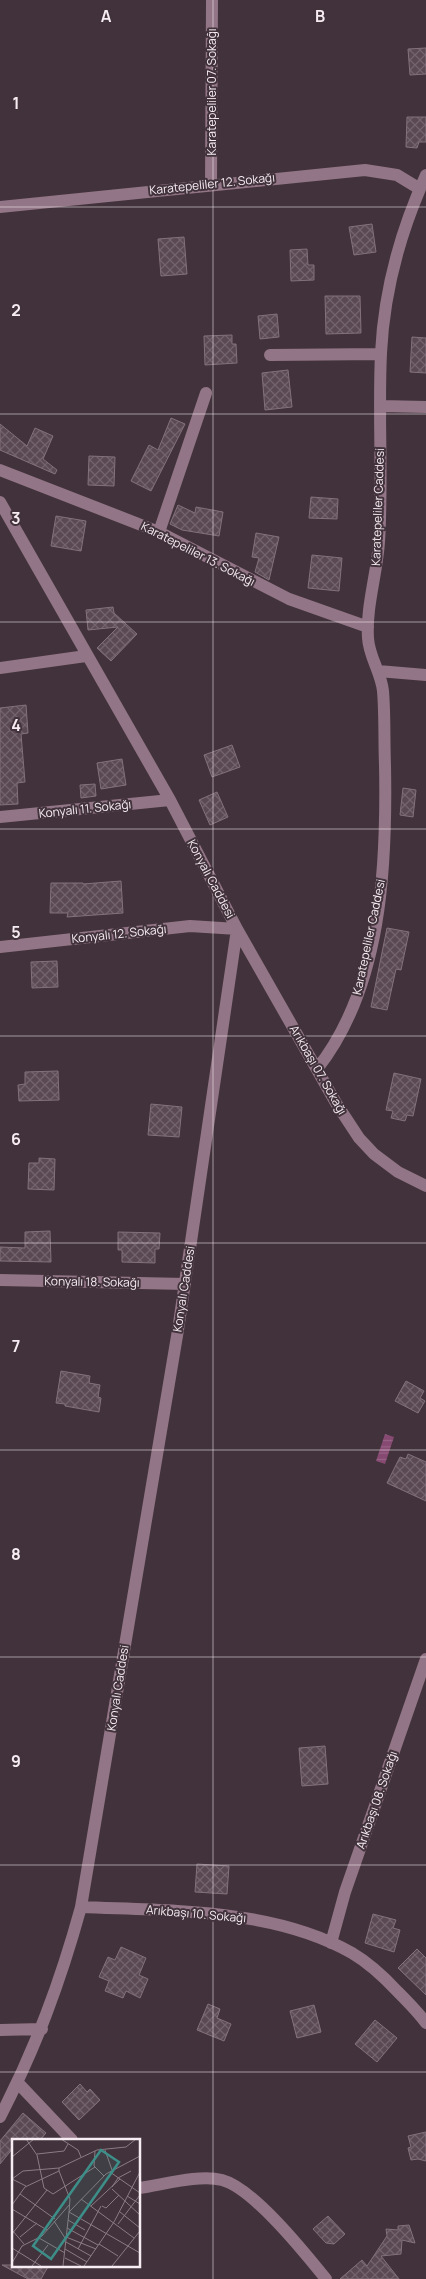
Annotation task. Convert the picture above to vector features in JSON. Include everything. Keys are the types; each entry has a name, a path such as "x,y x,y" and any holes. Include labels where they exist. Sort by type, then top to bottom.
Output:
{"street":[{"name":"Karatepeliler 07. Sokağı","path":"211,184 212,0"},
{"name":"Karatepeliler 12. Sokağı","path":"0,207 211,184 377,170 397,175 420,189"},
{"name":"Karatepeliler Caddesi","path":"317,1069 338,1040 356,1001 379,901 384,850 385,804 383,689 371,654 368,627 379,543 381,354 386,305 399,249 426,175"},
{"path":"270,355 381,354"},
{"path":"159,532 206,393"},
{"path":"381,406 426,407"},
{"name":"Karatepeliler 13. Sokağı","path":"0,470 159,532 288,599 368,627"},
{"name":"Konyalı Caddesi","path":"0,502 4,521 170,800 237,928 185,1284 81,1906 55,1995 42,2029 18,2083 0,2117"},
{"path":"0,668 86,656"},
{"path":"378,671 426,675"},
{"name":"Konyalı 11. Sokağı","path":"0,818 170,800"},
{"name":"Konyalı 12. Sokağı","path":"0,947 190,926 237,928"},
{"name":"Arıkbaşı 07. Sokağı","path":"237,928 317,1069 359,1138 374,1154 398,1172 426,1186"},
{"name":"Konyalı 18. Sokağı","path":"0,1280 185,1284"},
{"name":"Arıkbaşı 08. Sokağı","path":"331,1942 345,1892 426,1659"},
{"name":"Arıkbaşı 10. Sokağı","path":"81,1906 219,1914 256,1920 331,1942 368,1964 409,2002 426,2023"},
{"path":"0,2030 42,2029"},
{"path":"18,2083 71,2139"},
{"path":"140,2188 208,2179 232,2184 283,2228 326,2279"}],"shaded area":[{"path":"385,1434 394,1437 385,1464 376,1461"}],"building":[{"path":"426,48 426,74 410,75 408,49"},
{"path":"407,117 426,117 426,142 419,142 417,148 406,147"},
{"path":"372,224 376,252 354,255 349,227"},
{"path":"184,237 187,274 161,276 158,239"},
{"path":"307,249 308,265 314,265 314,280 291,281 290,250"},
{"path":"325,296 360,296 361,333 326,334"},
{"path":"277,314 279,337 260,339 258,316"},
{"path":"232,335 232,344 236,344 237,363 205,365 204,336"},
{"path":"412,337 426,338 426,373 410,372"},
{"path":"288,370 292,407 265,410 262,373"},
{"path":"171,418 185,424 151,491 131,481 149,445 158,450"},
{"path":"0,424 27,446 35,428 53,436 43,459 57,470 55,474 0,450"},
{"path":"89,456 115,457 114,486 88,485"},
{"path":"311,497 338,499 337,519 309,518"},
{"path":"178,505 195,513 196,507 223,512 219,536 182,530 170,524"},
{"path":"56,516 86,521 81,551 51,546"},
{"path":"256,533 279,537 269,580 255,572 259,558 252,557"},
{"path":"312,555 342,558 339,591 308,588"},
{"path":"113,607 114,613 137,634 111,661 97,648 118,627 88,630 86,610"},
{"path":"26,705 28,733 21,734 25,782 17,783 18,804 0,805 0,708"},
{"path":"232,745 240,767 212,777 204,755"},
{"path":"122,759 126,785 101,789 97,763"},
{"path":"95,784 96,796 81,798 80,785"},
{"path":"403,788 416,790 413,817 400,815"},
{"path":"217,792 228,817 210,825 199,800"},
{"path":"121,881 123,913 67,917 68,913 50,913 51,883 83,884"},
{"path":"387,928 409,932 401,970 396,969 387,1010 371,1007"},
{"path":"57,961 58,987 32,988 31,962"},
{"path":"58,1071 59,1100 19,1101 18,1085 25,1084 25,1072"},
{"path":"394,1073 421,1079 413,1116 407,1115 405,1121 391,1118 393,1111 386,1110"},
{"path":"151,1104 182,1107 179,1137 148,1135"},
{"path":"39,1158 55,1159 54,1190 28,1189 29,1163 39,1163"},
{"path":"50,1231 51,1262 0,1261 0,1247 25,1248 25,1232"},
{"path":"118,1232 160,1233 159,1249 155,1249 155,1263 122,1262 122,1250 118,1250"},
{"path":"61,1371 90,1376 89,1383 100,1385 98,1397 101,1398 99,1412 56,1403"},
{"path":"406,1381 424,1391 420,1398 425,1401 418,1413 395,1401"},
{"path":"408,1454 426,1462 426,1501 387,1483 400,1457 406,1459"},
{"path":"325,1746 328,1784 302,1786 299,1748"},
{"path":"197,1864 229,1866 227,1894 195,1892"},
{"path":"373,1914 396,1920 393,1928 400,1930 394,1952 365,1943"},
{"path":"121,1947 146,1958 139,1975 148,1979 140,1998 126,1991 123,1998 105,1991 109,1981 99,1977 108,1957 115,1960"},
{"path":"417,1949 426,1958 426,1995 398,1968"},
{"path":"208,2004 220,2009 217,2018 231,2024 224,2041 197,2030"},
{"path":"314,2005 321,2032 297,2038 290,2011"},
{"path":"375,2020 397,2038 377,2062 355,2044"},
{"path":"80,2084 87,2092 90,2089 100,2100 79,2120 62,2102"},
{"path":"23,2113 46,2133 41,2139 12,2139 12,2149 0,2164 0,2141"},
{"path":"426,2132 426,2161 411,2160 408,2148 411,2147 408,2136"},
{"path":"328,2216 345,2234 334,2244 326,2243 313,2229"},
{"path":"409,2225 415,2243 402,2240 401,2254 381,2256 399,2279 340,2279 362,2260 367,2266 387,2236 386,2229 398,2230 398,2226"},
{"path":"2,2265 48,2266 41,2279 28,2279"}]}
